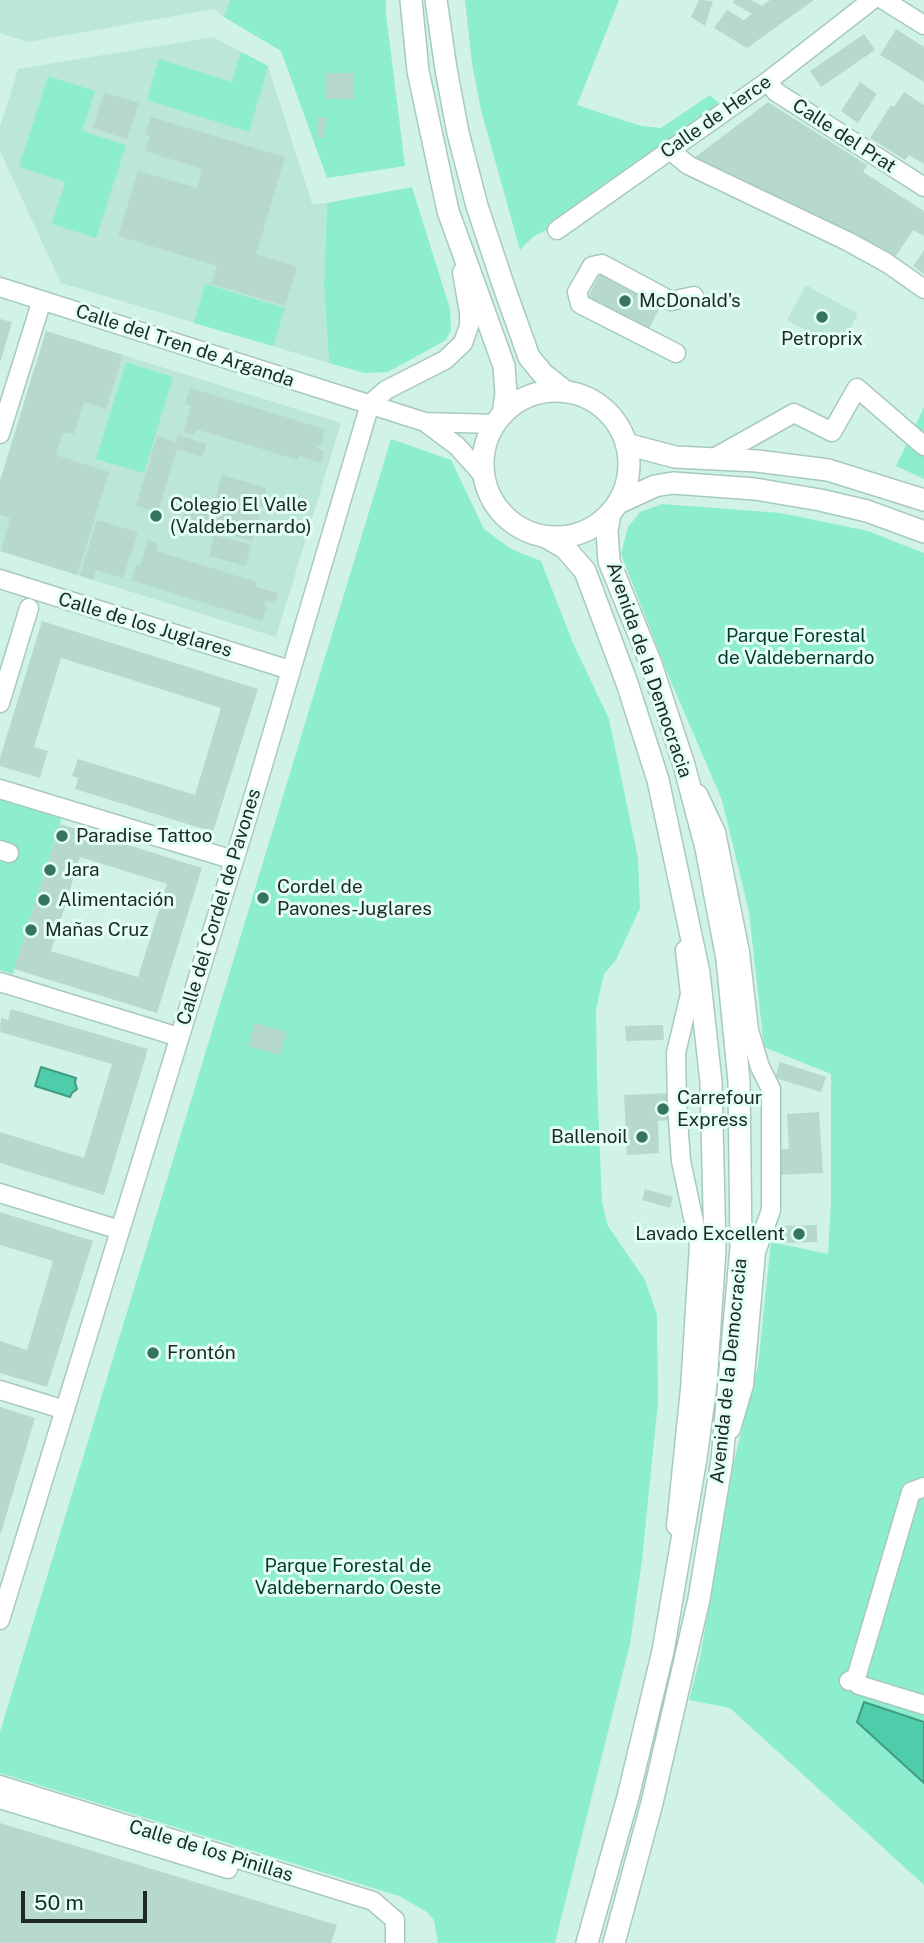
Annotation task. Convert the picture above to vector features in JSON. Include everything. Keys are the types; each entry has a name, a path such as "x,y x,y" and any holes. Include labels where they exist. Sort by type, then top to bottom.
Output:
{"main road":[{"path":"411,0 418,71 448,211 504,366 506,394 499,419 484,450 483,475 491,499 505,516 522,529 544,536 568,536 591,528 614,508 648,489 674,484 755,489 820,500 867,511 924,532"},
{"path":"436,0 458,133 477,206 529,357 543,374 566,392"},
{"path":"499,419 518,402 532,395 555,391 586,397 603,408 618,425 626,444 629,472 623,494 614,508"},
{"path":"626,444 675,457 757,461 828,470 924,500"},
{"name":"Avenida de la Democracia","path":"614,508 607,531 609,561 651,664 684,765 706,848 727,959 739,1081 741,1248 722,1460 687,1656 652,1803 614,1943"},
{"name":"Avenida de la Democracia","path":"544,536 565,548 585,572 627,683 658,780 699,973 711,1082 714,1235 704,1397 691,1495 663,1651 628,1797 587,1943"}],"street":[{"name":"Calle de Herce","path":"557,230 768,81 872,0"},
{"path":"884,0 924,25"},
{"name":"Calle del Prat","path":"768,81 776,92 924,187"},
{"path":"670,150 688,165 849,242 887,263 924,289"},
{"path":"370,404 386,390 446,360 467,335 468,300 448,211"},
{"path":"676,353 580,304 577,292 592,266 602,264 671,300 694,296"},
{"name":"Calle del Tren de Arganda","path":"0,287 425,422 457,446 483,475"},
{"path":"0,434 42,300"},
{"path":"712,459 794,413 832,432 858,388 924,446"},
{"name":"Calle del Cordel de Pavones","path":"0,1620 4,1591 65,1410 234,860 370,404"},
{"name":"Calle del Tren de Arganda","path":"425,422 499,419"},
{"name":"Calle de los Juglares","path":"0,579 290,670"},
{"path":"0,703 29,608"},
{"path":"684,765 716,832 740,952 749,1030 760,1067 771,1089 771,1210 756,1252 744,1385 722,1460"},
{"path":"658,780 668,859 688,969 690,994 676,1053 677,1106 681,1161 699,1245 690,1389 678,1493 673,1598"},
{"path":"0,789 234,860"},
{"path":"4,983 179,1037"},
{"path":"0,1193 120,1230"},
{"path":"0,1390 65,1410"},
{"path":"920,1486 911,1492 852,1679 859,1685 924,1705"},
{"name":"Calle de los Pinillas","path":"0,1785 373,1902 395,1920 395,1943"},
{"name":"Calle de los Pinillas","path":"0,1799 371,1913 382,1922 387,1943"}],"shaded area":[{"path":"0,0 230,0 224,17 214,9 28,42 0,33"},
{"path":"213,37 268,66 312,204 327,203 324,287 329,363 61,283 0,151 0,127 18,69"},
{"name":"Petroprix","path":"806,285 858,314 839,349 787,320"},
{"name":"Colegio El Valle (Valdebernardo)","path":"46,331 341,423 276,637 0,551 0,481"},
{"path":"41,1067 76,1078 77,1089 70,1097 35,1086"},
{"path":"864,1702 924,1722 924,1783 857,1722"}],"green space":[{"path":"230,0 386,0 405,166 327,178 281,51 224,17"},
{"path":"465,0 619,0 577,105 641,126 661,128 710,95 720,104 597,189 547,230 534,236 520,250 481,110 472,64"},
{"path":"241,52 268,66 249,132 147,100 159,59 232,82"},
{"path":"48,76 95,91 82,131 126,145 96,238 52,224 65,182 19,167"},
{"path":"412,187 450,309 451,330 446,340 388,372 365,373 329,363 324,287 327,203"},
{"path":"205,284 285,308 273,346 194,323"},
{"path":"126,362 173,377 144,473 96,459"},
{"path":"924,407 924,479 896,466"},
{"name":"Parque Forestal de Valdebernardo Oeste","path":"391,439 451,460 484,529 511,549 541,561 573,643 609,719 638,858 640,908 616,960 604,974 596,1009 597,1081 602,1202 608,1226 645,1280 657,1315 658,1402 642,1560 630,1644 555,1943 438,1943 434,1920 427,1912 399,1896 0,1773 0,1732"},
{"name":"Parque Forestal de Valdebernardo","path":"662,504 781,513 868,531 924,553 924,1885 730,1708 689,1700 700,1658 734,1461 758,1366 771,1242 828,1254 831,1201 831,1074 764,1047 749,912 722,800 669,677 621,554 628,527 640,512"},
{"path":"0,797 62,817 13,974 0,970"}],"building":[{"path":"699,0 713,1 705,26 691,17"},
{"path":"734,0 751,0 762,6 770,0 814,0 747,48 714,28 727,10 744,20 752,14 733,3"},
{"path":"896,29 924,47 924,82 880,55"},
{"path":"864,34 875,50 821,87 810,71"},
{"path":"325,73 353,73 353,99 325,99"},
{"path":"860,82 877,94 858,123 841,111"},
{"path":"104,92 139,103 127,139 93,128"},
{"path":"904,92 924,105 924,164 909,155 905,160 870,138 891,105 894,107"},
{"path":"768,102 867,165 863,172 924,211 924,236 913,230 896,256 825,219 694,158"},
{"path":"151,117 285,157 256,254 297,267 285,306 211,284 217,266 118,236 138,171 197,188 202,169 145,151 150,136 145,135"},
{"path":"326,117 324,138 318,138 317,118"},
{"path":"924,250 924,274 913,266"},
{"name":"McDonald's","path":"601,272 662,303 648,331 587,299"},
{"path":"0,319 12,322 1,360 0,360"},
{"path":"46,331 123,355 106,409 84,402 74,434 63,432 56,455 109,472 77,575 1,551 10,518 0,515 0,481"},
{"path":"190,388 325,429 321,446 316,445 316,448 324,451 321,463 299,456 298,460 196,429 194,435 184,432 191,406 185,404"},
{"path":"178,435 206,444 202,457 177,449 158,512 136,506 157,436 176,442"},
{"path":"222,475 267,488 252,541 182,521 190,496 214,503"},
{"path":"97,520 138,532 123,578 96,570 93,580 80,576"},
{"path":"214,535 251,545 246,566 209,556"},
{"path":"148,540 158,544 156,551 257,582 256,587 278,593 274,603 266,601 264,606 267,607 262,621 131,580 136,565 140,566"},
{"path":"42,621 258,689 213,832 75,789 78,778 72,776 78,759 195,795 221,708 110,673 61,658 34,747 48,751 40,778 0,766 0,758"},
{"path":"60,824 202,868 157,1013 14,969","holes":["80,857 167,884 138,977 51,951"]},
{"path":"11,1009 148,1049 104,1195 0,1163 0,1132 84,1158 112,1064 0,1032 1,1018 8,1020"},
{"path":"255,1023 287,1032 280,1055 248,1046"},
{"path":"663,1025 664,1040 626,1041 625,1026"},
{"path":"780,1062 826,1077 821,1092 775,1078"},
{"name":"Ballenoil","path":"672,1093 673,1120 658,1121 659,1153 627,1155 624,1095"},
{"path":"819,1112 823,1173 775,1175 774,1150 789,1149 787,1114"},
{"path":"645,1189 673,1197 670,1208 642,1200"},
{"path":"0,1212 93,1241 47,1387 0,1373 0,1341 27,1350 53,1261 0,1245"},
{"name":"Lavado Excellent","path":"817,1225 817,1242 781,1243 781,1226"},
{"path":"0,1407 35,1418 1,1533 0,1533"},
{"path":"0,1823 337,1925 331,1943 0,1943"}],"place":[{"name":"McDonald's","path":"625,301"},
{"name":"Petroprix","path":"822,317"},
{"name":"Colegio El Valle (Valdebernardo)","path":"156,516"},
{"name":"Paradise Tattoo","path":"62,836"},
{"name":"Jara","path":"50,870"},
{"name":"Cordel de Pavones-Juglares","path":"263,898"},
{"name":"Alimentación","path":"44,900"},
{"name":"Mañas Cruz","path":"31,930"},
{"name":"Carrefour Express","path":"663,1109"},
{"name":"Ballenoil","path":"642,1137"},
{"name":"Lavado Excellent","path":"799,1234"},
{"name":"Frontón","path":"153,1353"}]}
